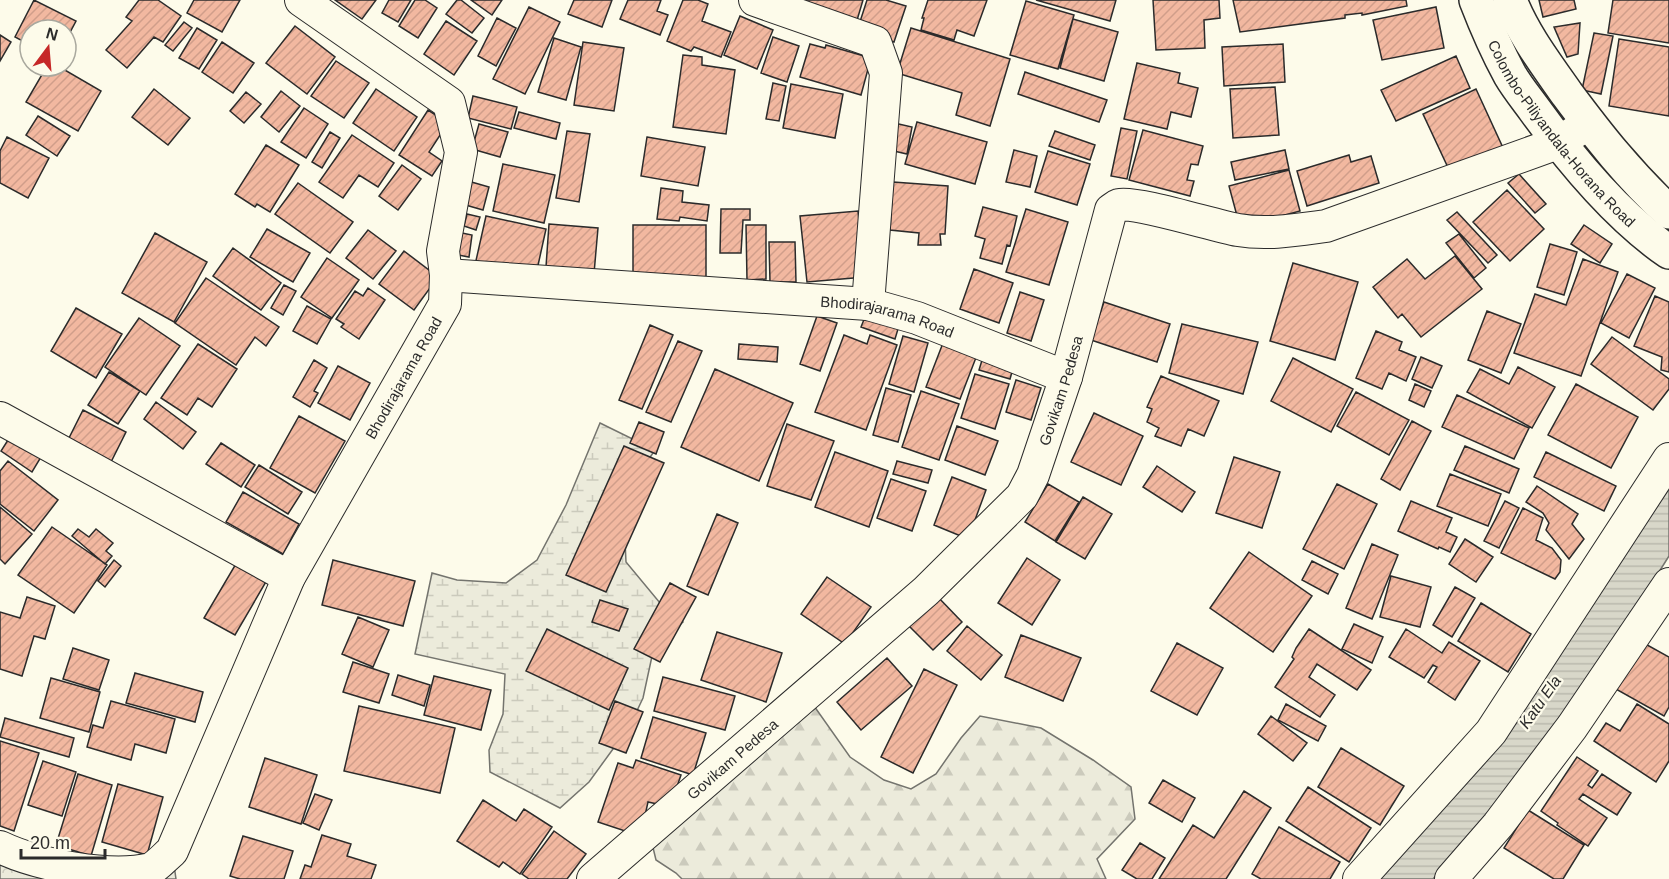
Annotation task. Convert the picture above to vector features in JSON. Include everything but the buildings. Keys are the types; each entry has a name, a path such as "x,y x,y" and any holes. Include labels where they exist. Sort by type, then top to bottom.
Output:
{"main road":[{"name":"Colombo-Piliyandala-Horana Road","path":"1476,0 1511,77 1558,143 1609,198 1669,252"},
{"name":"Colombo-Piliyandala-Horana Road","path":"1510,0 1542,60 1589,123 1626,171 1669,212"}],"street":[{"path":"301,0 449,103 461,152 443,251 446,275"},
{"path":"755,0 875,42 886,73 868,304"},
{"name":"Govikam Pedesa","path":"593,879 926,591 1022,496 1034,475 1066,377 1111,210 1120,205 1140,207 1237,230 1286,232 1326,226 1558,143 1589,123"},
{"name":"Bhodirajarama Road","path":"0,847 56,870 98,878 134,876 151,869 172,851 289,577 445,304 446,275 868,304 917,318 1066,377"},
{"path":"0,418 289,577"},
{"path":"1359,879 1491,732 1669,459"},
{"path":"1451,879 1498,825 1572,727 1669,584"}],"green space":[{"path":"600,423 655,450 623,497 626,562 660,603 683,622 654,647 643,698 634,717 613,749 589,782 560,808 490,772 489,750 503,714 505,674 415,654 432,573 457,580 506,583 537,560 566,505"},
{"path":"807,696 850,757 884,780 911,789 936,774 961,738 980,716 1041,728 1131,787 1135,819 1097,859 1106,879 682,879 656,860 649,831"},
{"path":"0,847 56,870 172,851 176,879 0,879"}],"water":[{"name":"Katu Ela","path":"1669,472 1669,556 1562,726 1433,879 1373,879"}]}
